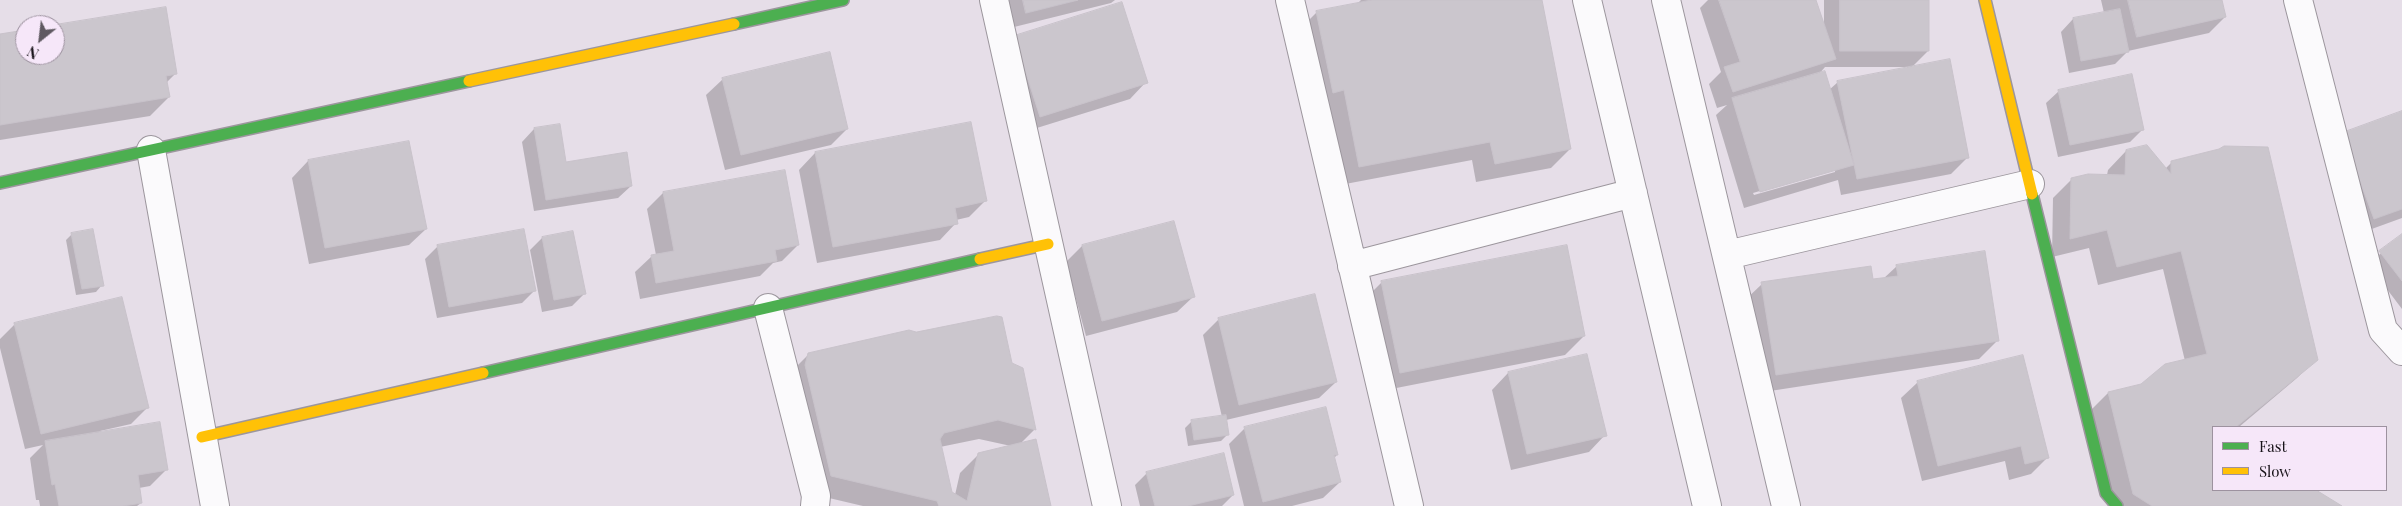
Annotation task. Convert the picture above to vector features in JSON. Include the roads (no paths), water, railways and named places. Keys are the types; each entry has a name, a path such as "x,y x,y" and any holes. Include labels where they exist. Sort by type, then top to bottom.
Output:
{"street":[{"path":"0,183 843,0"},
{"path":"994,0 1107,506"},
{"path":"1290,0 1409,506"},
{"path":"1587,0 1707,506"},
{"path":"1666,0 1786,506"},
{"path":"1985,0 2106,493 2117,506"},
{"path":"2305,2 2383,330 2402,351"},
{"path":"151,150 215,506"},
{"path":"1727,255 2030,184"},
{"path":"1352,266 1633,193"},
{"path":"202,437 1048,244"},
{"path":"768,308 816,496 815,506"}]}
